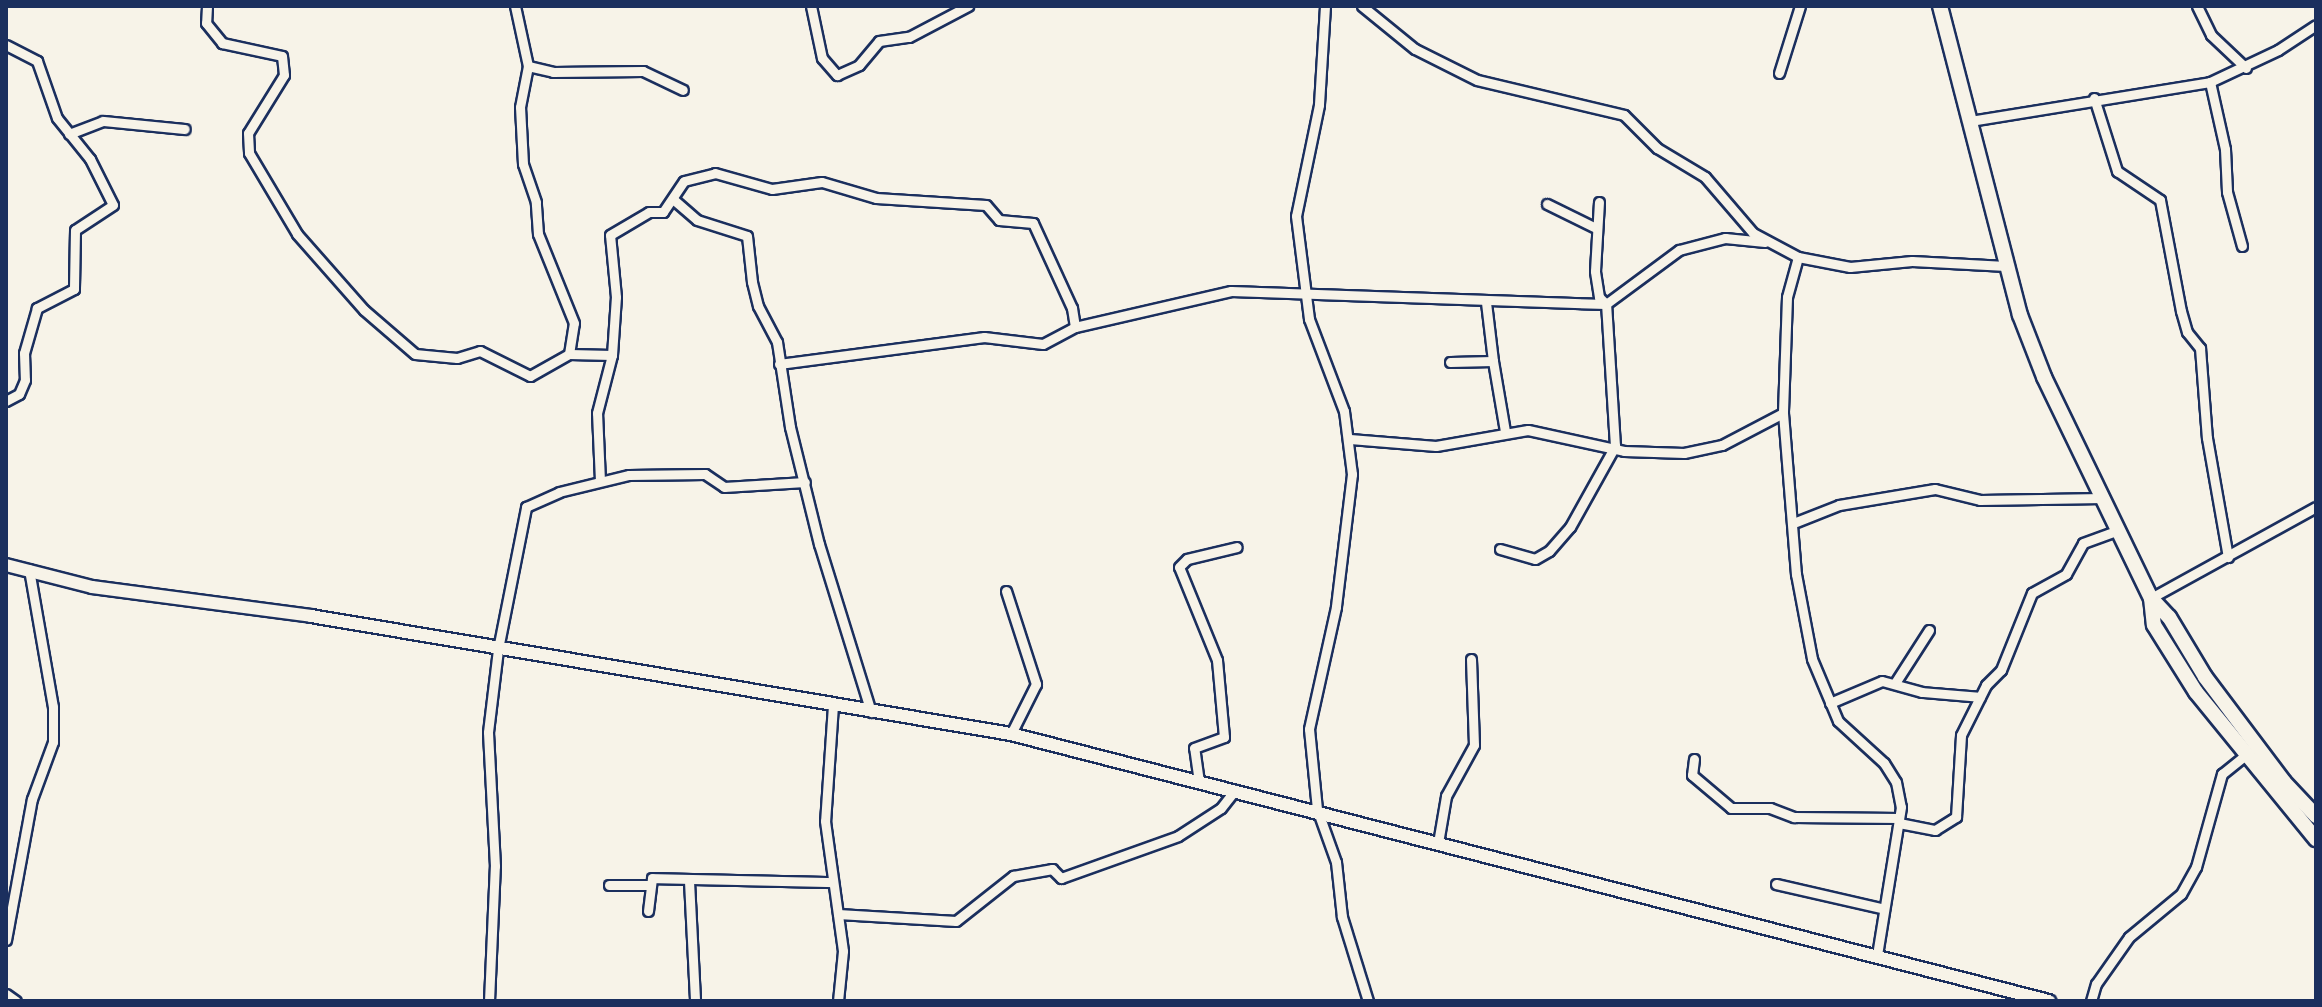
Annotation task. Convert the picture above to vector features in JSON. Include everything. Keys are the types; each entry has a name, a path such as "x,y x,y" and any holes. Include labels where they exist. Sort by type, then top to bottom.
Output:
{"main road":[{"path":"1940,6 2006,266 2044,377 2151,598 2169,617 2240,724 2316,816"},
{"path":"6,565 92,587 311,616 1011,734 1317,809 1877,956 1996,994 2049,1001"},
{"path":"2151,598 2154,625 2244,756 2316,839"}],"street":[{"path":"207,6 206,23 222,43 282,56 284,75 248,133 249,153 297,234 364,310 415,354 434,359 480,351 530,376 569,354 612,355"},
{"path":"515,6 528,66 520,107 523,164 536,202 538,234 574,323 569,354"},
{"path":"811,6 822,58 837,75 859,65 879,41 909,37 968,6"},
{"path":"1325,6 1319,105 1296,216 1312,329 1350,439 1352,474 1336,607 1309,729 1317,809 1336,862 1342,917 1368,1001"},
{"path":"1362,6 1415,49 1477,80 1624,115 1657,148 1705,177 1753,233 1798,257 1850,267 1912,261 2006,266"},
{"path":"1779,73 1800,6"},
{"path":"2197,6 2211,35 2246,68"},
{"path":"1970,121 2094,98 2210,82 2246,68 2316,25"},
{"path":"6,45 37,61 57,118 90,159 113,205 75,230 74,289 37,308 24,353 25,380 19,394 6,401"},
{"path":"528,66 553,72 643,71 683,90"},
{"path":"2210,82 2225,149 2227,192 2242,246"},
{"path":"2094,98 2117,171 2160,200 2181,311 2187,332 2200,348 2207,438 2228,557"},
{"path":"69,134 103,121 185,129"},
{"path":"600,481 597,413 612,355 616,297 610,235 649,212 663,212 684,181 715,173 772,189 822,182 876,198 986,205 999,220 1033,223 1072,308 1075,327"},
{"path":"674,200 697,220 747,236 758,306 777,342 805,482 871,712"},
{"path":"1500,549 1535,559 1549,551 1570,527 1615,446 1606,304 1599,297 1595,271 1599,202"},
{"path":"1547,204 1596,228"},
{"path":"779,364 984,337 1043,344 1075,327 1195,295 1231,291 1606,304 1688,247 1725,238 1768,242"},
{"path":"1798,257 1787,297 1783,413 1796,522 1796,574 1812,659 1838,721 1884,763 1896,782 1899,821 1881,908 1877,956"},
{"path":"1486,302 1505,431"},
{"path":"1450,362 1493,361"},
{"path":"1350,439 1436,446 1505,431 1528,430 1615,446 1624,451 1684,453 1722,445 1783,413"},
{"path":"489,1001 495,866 488,732 498,649 526,507 600,481 629,475 705,474 724,487 805,482"},
{"path":"1796,522 1839,505 1935,489 1980,500 2103,498"},
{"path":"2151,598 2316,507"},
{"path":"1694,759 1692,775 1731,808 1770,808 1794,817 1899,821 1935,830 1956,817 1961,735 1980,697 2001,670 2032,593 2066,574 2083,543 2119,530"},
{"path":"1199,782 1194,748 1224,737 1217,660 1179,567 1187,559 1237,547"},
{"path":"6,940 9,896 32,799 53,742 53,707 29,569"},
{"path":"1006,591 1036,684 1011,734"},
{"path":"1895,683 1929,630"},
{"path":"1438,843 1446,796 1474,745 1471,659"},
{"path":"1830,703 1869,684 1895,683 1922,692 1980,697"},
{"path":"833,705 825,821 843,951 838,1001"},
{"path":"2091,1001 2096,984 2129,937 2181,894 2196,867 2222,774 2244,756"},
{"path":"838,914 956,921 1013,876 1052,869 1061,878 1178,836 1221,808 1235,790"},
{"path":"648,911 648,885 652,878 833,882"},
{"path":"689,881 695,1001"},
{"path":"1776,884 1841,903 1881,908"},
{"path":"609,885 648,885"},
{"path":"6,994 16,1001"}]}
